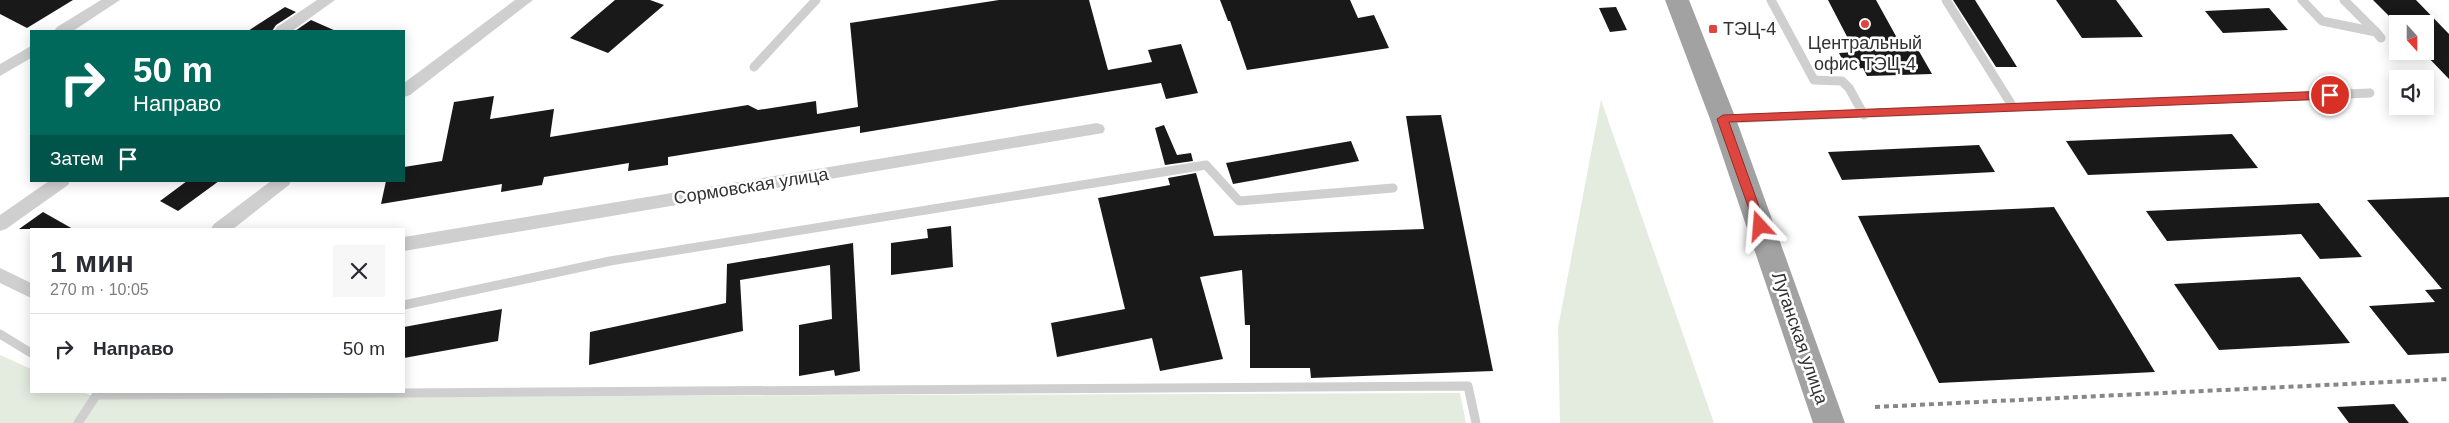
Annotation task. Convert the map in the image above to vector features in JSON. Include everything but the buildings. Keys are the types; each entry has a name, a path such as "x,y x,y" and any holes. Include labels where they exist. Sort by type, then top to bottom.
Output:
{"highway":[{"name":"Луганская улица","path":"1677,0 1723,119 1829,423"}],"street":[{"path":"64,30 112,0"},
{"path":"283,30 327,0"},
{"path":"405,90 525,0"},
{"path":"0,70 30,52"},
{"name":"Сормовская улица","path":"405,244 1098,129"},
{"path":"0,224 61,182"},
{"path":"221,228 282,182"},
{"path":"240,228 247,208"},
{"path":"0,275 30,291"}],"lane":[{"path":"754,67 816,0"},
{"path":"1771,0 1814,80 1842,81 1849,88 1864,115"},
{"path":"1946,0 2013,107"},
{"path":"2302,0 2322,21 2379,35 2344,0"},
{"path":"1723,119 1864,115 2013,107 2370,93"},
{"path":"405,305 610,261 1206,165 1239,201 1394,188"},
{"path":"0,334 30,352"},
{"path":"405,391 1468,386 1476,423"},
{"path":"78,423 98,393"}],"shaded area":[{"path":"1601,100 1714,423 1560,423 1558,328"},
{"path":"0,355 30,369 30,393 85,393 96,398 1460,393 1466,423 0,423"}],"railway":[{"path":"1875,407 2449,379"}],"place":[{"name":"Центральный офис ТЭЦ-4","path":"1865,24"},
{"name":"ТЭЦ-4","path":"1713,29"}],"route":[{"path":"1760,226 1723,119 1864,115 2013,107 2330,95"}]}
